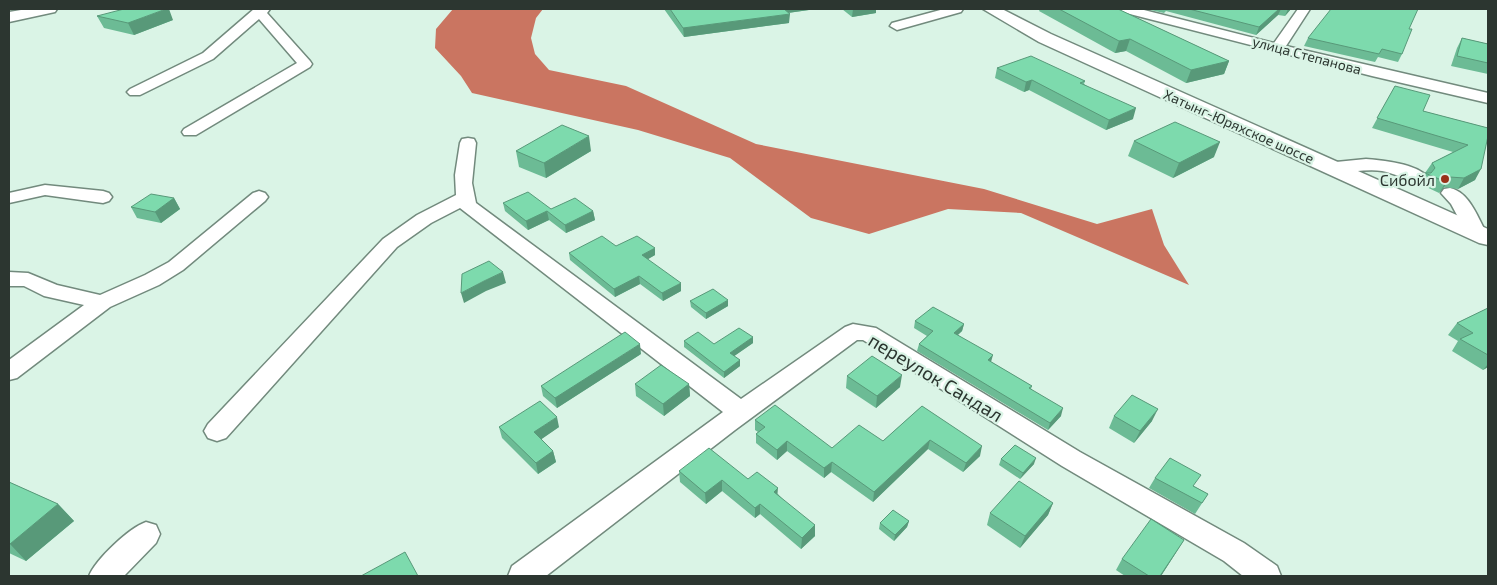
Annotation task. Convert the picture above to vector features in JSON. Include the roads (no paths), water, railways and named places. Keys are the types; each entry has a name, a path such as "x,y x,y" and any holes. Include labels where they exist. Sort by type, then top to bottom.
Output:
{"main road":[{"path":"9,17 49,9"},
{"name":"Хатынг-Юряхское шоссе","path":"991,9 1045,38 1116,71 1482,235"}],"street":[{"path":"897,26 957,9"},
{"name":"улица Степанова","path":"1126,9 1372,72 1488,98"},
{"path":"1278,47 1304,9"},
{"path":"135,92 208,56 261,10 305,64 190,132"},
{"path":"468,143 464,198 468,206 742,412"},
{"path":"1332,167 1366,162 1385,164 1418,177"},
{"path":"9,198 45,190 103,197"},
{"path":"1450,193 1459,201 1482,235"},
{"path":"9,372 102,302 152,280 176,266 259,197"},
{"path":"217,431 390,243 424,219 464,198"},
{"path":"9,279 28,280 51,291 102,302"},
{"name":"переулок Сандал","path":"523,576 742,412 853,332 868,334 1071,458 1234,552 1266,576"},
{"path":"104,576 146,534"}],"place":[{"name":"Сибойл","path":"1445,179"}]}
